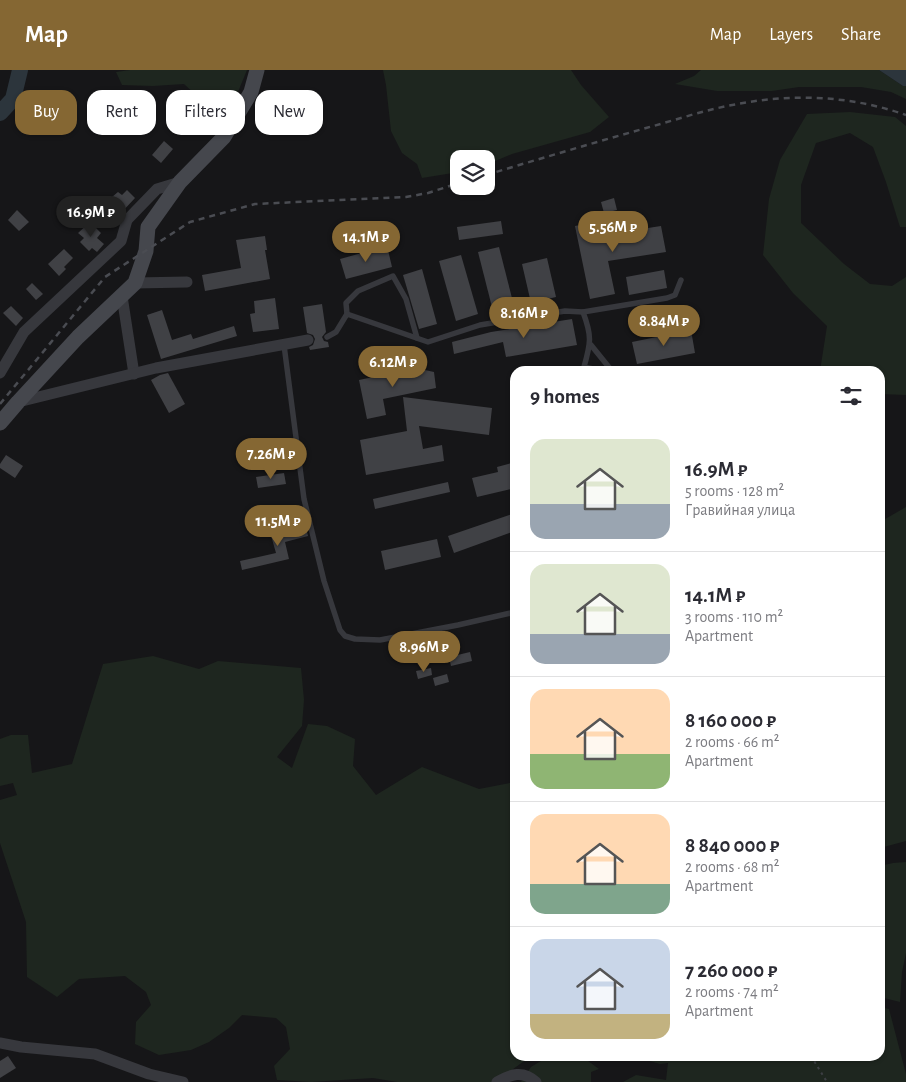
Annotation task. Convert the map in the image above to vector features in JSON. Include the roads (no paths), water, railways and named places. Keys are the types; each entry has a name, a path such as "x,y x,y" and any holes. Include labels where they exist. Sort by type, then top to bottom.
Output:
{"street":[{"path":"0,423 78,337 135,282 146,251 148,227 180,182 224,137 251,92 257,70"},
{"path":"0,373 24,332 121,241 127,220 157,188 180,182"},
{"path":"135,282 187,282"},
{"path":"122,296 134,374"},
{"path":"18,402 134,374 308,340"},
{"path":"0,1043 21,1048 95,1054 150,1074 183,1082"},
{"path":"497,1082 510,1075 524,1074 536,1082"}],"lane":[{"path":"327,337 336,332 347,314 346,303 358,291 393,276 406,299 417,338"},
{"path":"347,314 428,342 480,325 565,311 583,312 667,298 675,295 681,280"},
{"path":"583,312 589,329 591,345 584,366"},
{"path":"284,345 304,499 324,582 340,630 345,636 380,640 510,613"},
{"path":"591,345 608,366"}],"waterway":[{"path":"0,113 13,99 20,70"}],"railway":[{"path":"495,172 726,106 780,98 844,100 906,115"},
{"path":"0,404 105,277 190,222 255,204 406,197 428,193 450,186"}]}
